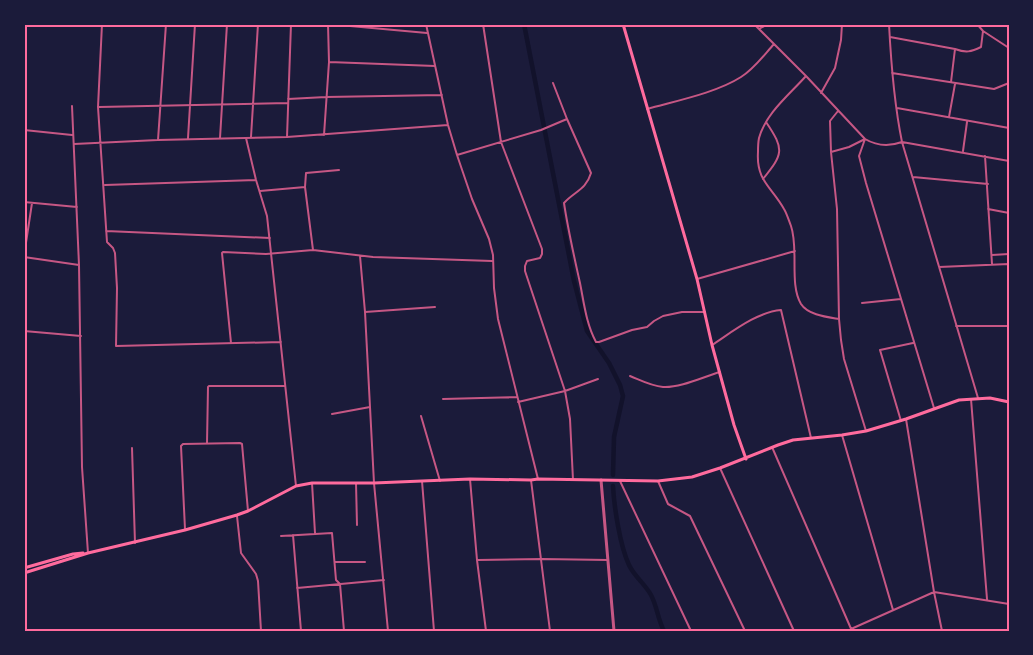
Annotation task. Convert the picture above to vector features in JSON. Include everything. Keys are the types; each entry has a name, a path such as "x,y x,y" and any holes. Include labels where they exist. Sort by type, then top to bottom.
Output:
{"main road":[{"path":"623,24 697,279 712,345 746,459"},
{"path":"24,573 88,553 135,543 237,515 296,486 312,483 470,479 658,481 692,477 793,440 866,431 959,400 990,398 1009,402"},
{"path":"24,568 73,554 88,553"}],"street":[{"path":"102,24 98,107 99,142 107,242 115,253 116,346 281,342"},
{"path":"158,140 166,24"},
{"path":"188,139 195,24"},
{"path":"220,139 227,24"},
{"path":"251,137 258,24"},
{"path":"287,137 291,24"},
{"path":"324,135 329,62 328,24 428,33"},
{"path":"426,24 448,125 493,255 498,319 538,479"},
{"path":"483,24 501,142 542,249 540,258 527,261 525,271 565,391 570,419 573,480"},
{"path":"754,24 865,139 878,146 902,141 1009,161"},
{"path":"759,29 768,24"},
{"path":"821,93 835,68 842,40 842,24"},
{"path":"889,24 892,73 902,141 978,398"},
{"path":"977,24 983,31 1009,48"},
{"path":"890,38 956,49 965,53 981,47 983,31"},
{"path":"647,109 714,90 742,77 774,44"},
{"path":"951,82 956,49"},
{"path":"329,62 435,66"},
{"path":"892,73 994,89 1009,83"},
{"path":"806,76 774,110 766,122 759,140 759,170 763,180 784,209 792,229 796,291 800,302 810,311 839,319"},
{"path":"553,83 591,173 583,188 564,203 589,326 596,342 647,327 663,316 682,312 705,312"},
{"path":"949,117 955,84"},
{"path":"98,107 253,104 326,97 442,95"},
{"path":"72,106 81,336 82,467 88,553"},
{"path":"897,108 1009,128"},
{"path":"838,111 830,121 837,209 839,319 844,359 866,431"},
{"path":"457,155 548,128 567,118"},
{"path":"963,152 968,121"},
{"path":"763,180 777,162 780,152 776,137 766,122"},
{"path":"74,144 287,137 448,125"},
{"path":"24,130 73,135"},
{"path":"246,138 267,216 296,486"},
{"path":"831,152 865,139"},
{"path":"865,139 860,156 866,183 934,408"},
{"path":"985,156 992,264"},
{"path":"313,250 305,187 306,173 339,170"},
{"path":"912,177 988,184"},
{"path":"104,185 256,180"},
{"path":"259,191 305,187"},
{"path":"24,202 77,207"},
{"path":"32,203 24,256 79,265"},
{"path":"988,209 1009,213"},
{"path":"106,231 270,238"},
{"path":"231,343 222,252 272,254 313,250 360,256 492,261"},
{"path":"697,279 795,251"},
{"path":"992,255 1009,254"},
{"path":"360,256 374,483 388,631"},
{"path":"939,267 1009,264 1009,308"},
{"path":"862,303 901,299"},
{"path":"364,312 435,307"},
{"path":"712,345 766,313 781,310 811,438"},
{"path":"956,326 1009,326"},
{"path":"24,332 81,336"},
{"path":"901,420 879,350 914,342"},
{"path":"630,376 659,387 666,387 720,372"},
{"path":"518,402 565,391 598,380"},
{"path":"207,443 207,389 209,386 285,386"},
{"path":"442,399 517,397"},
{"path":"971,398 987,600"},
{"path":"332,414 370,407"},
{"path":"421,416 440,481"},
{"path":"906,419 942,631"},
{"path":"842,435 893,610"},
{"path":"185,530 181,446 183,444 242,444 248,511"},
{"path":"772,447 851,630 934,592 1009,604"},
{"path":"132,448 135,543"},
{"path":"720,468 794,631"},
{"path":"470,479 486,631"},
{"path":"531,480 549,631"},
{"path":"601,480 614,631"},
{"path":"422,481 434,631"},
{"path":"620,481 691,631"},
{"path":"658,481 668,504 690,516 745,631"},
{"path":"312,483 315,533"},
{"path":"356,483 357,525"},
{"path":"237,515 241,553 256,574 258,581 261,631"},
{"path":"281,536 332,533 344,631"},
{"path":"293,535 301,631"},
{"path":"477,560 608,560"},
{"path":"335,562 364,562"},
{"path":"297,588 384,580"}],"waterway":[{"path":"524,24 574,281 587,331 609,363 623,396 614,437 613,475"},
{"path":"613,486 618,526 626,557 631,569 651,595 664,631"}]}
